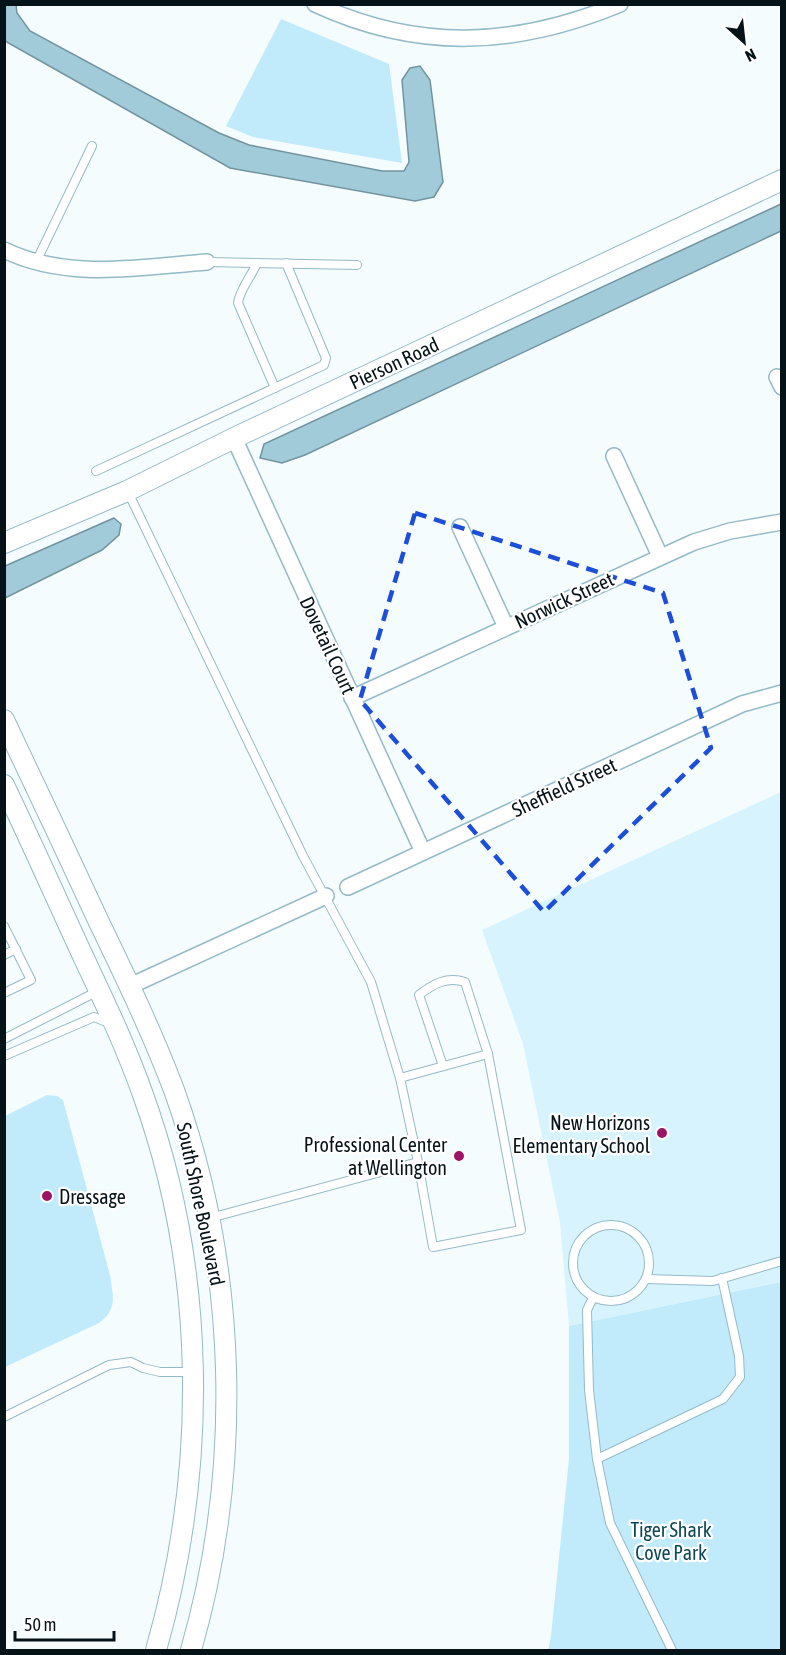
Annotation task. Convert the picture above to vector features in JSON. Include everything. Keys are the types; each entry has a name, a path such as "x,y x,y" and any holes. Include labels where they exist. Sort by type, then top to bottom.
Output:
{"street":[{"path":"315,4 364,23 400,32 450,38 488,38 526,34 562,26 620,4"},
{"name":"Pierson Road","path":"4,543 127,491 234,438 782,180"},
{"path":"4,250 36,262 64,268 93,270 207,261"},
{"name":"Dovetail Court","path":"234,438 423,852"},
{"path":"614,456 660,556"},
{"name":"Norwick Street","path":"352,698 694,542 730,531 782,522"},
{"path":"460,527 506,627"},
{"name":"Sheffield Street","path":"348,887 742,704 782,693"},
{"name":"South Shore Boulevard","path":"4,720 147,1024 184,1121 208,1218 222,1309 226,1363 226,1417 218,1524 191,1650"},
{"name":"South Shore Boulevard","path":"4,785 116,1025 143,1093 167,1176 185,1267 190,1306 193,1371 191,1465 176,1570 156,1650"},
{"path":"86,961 116,986 130,986 326,896"},
{"path":"100,991 111,993 121,999 147,1024"}],"lane":[{"path":"36,262 92,146"},
{"path":"207,261 357,265"},
{"path":"257,263 251,278 239,296 238,303 275,388"},
{"path":"96,471 324,365 326,358 286,263"},
{"path":"127,491 303,856 371,982 400,1078 433,1248 521,1230 488,1054 465,982 454,978 432,985 419,995 443,1066"},
{"path":"4,926 31,980 4,993"},
{"path":"4,955 16,949"},
{"path":"4,1039 100,991"},
{"path":"4,1056 94,1017 116,1025"},
{"path":"400,1078 488,1054"},
{"path":"208,1218 418,1162"},
{"path":"609,1225 622,1226 634,1232 643,1241 649,1253 650,1266 646,1279 639,1290 618,1301 593,1298 580,1285 573,1268 573,1256 578,1244 585,1234 609,1225"},
{"path":"646,1279 713,1281 782,1261"},
{"path":"597,1460 723,1399 740,1377 739,1356 722,1278"},
{"path":"593,1298 587,1310 589,1390 597,1460 610,1523 672,1650"},
{"path":"4,1417 109,1365 131,1362 160,1372 193,1371"}],"highlighted area":[{"path":"415,513 663,593 711,748 544,912 360,700"}],"shaded area":[{"path":"5,4 16,5 17,13 30,31 219,133 249,145 382,171 404,171 409,162 402,80 410,68 420,66 430,80 443,182 434,197 415,201 230,168 5,41"},
{"path":"781,204 781,231 305,455 282,463 260,458 264,444"},
{"path":"114,518 121,524 119,535 102,550 5,598 5,566"},
{"name":"New Horizons Elementary School","path":"781,792 781,1282 569,1326 560,1223 523,1044 482,930"}],"green space":[{"path":"281,19 389,64 402,163 253,137 226,126"},
{"name":"Dressage","path":"47,1095 57,1096 63,1100 110,1275 113,1302 109,1313 99,1323 5,1367 5,1116"},
{"name":"Tiger Shark Cove Park","path":"781,1282 781,1650 548,1650 569,1459 569,1326"}],"place":[{"name":"New Horizons Elementary School","path":"662,1133"},
{"name":"Professional Center at Wellington","path":"459,1156"},
{"name":"Dressage","path":"47,1196"}]}
